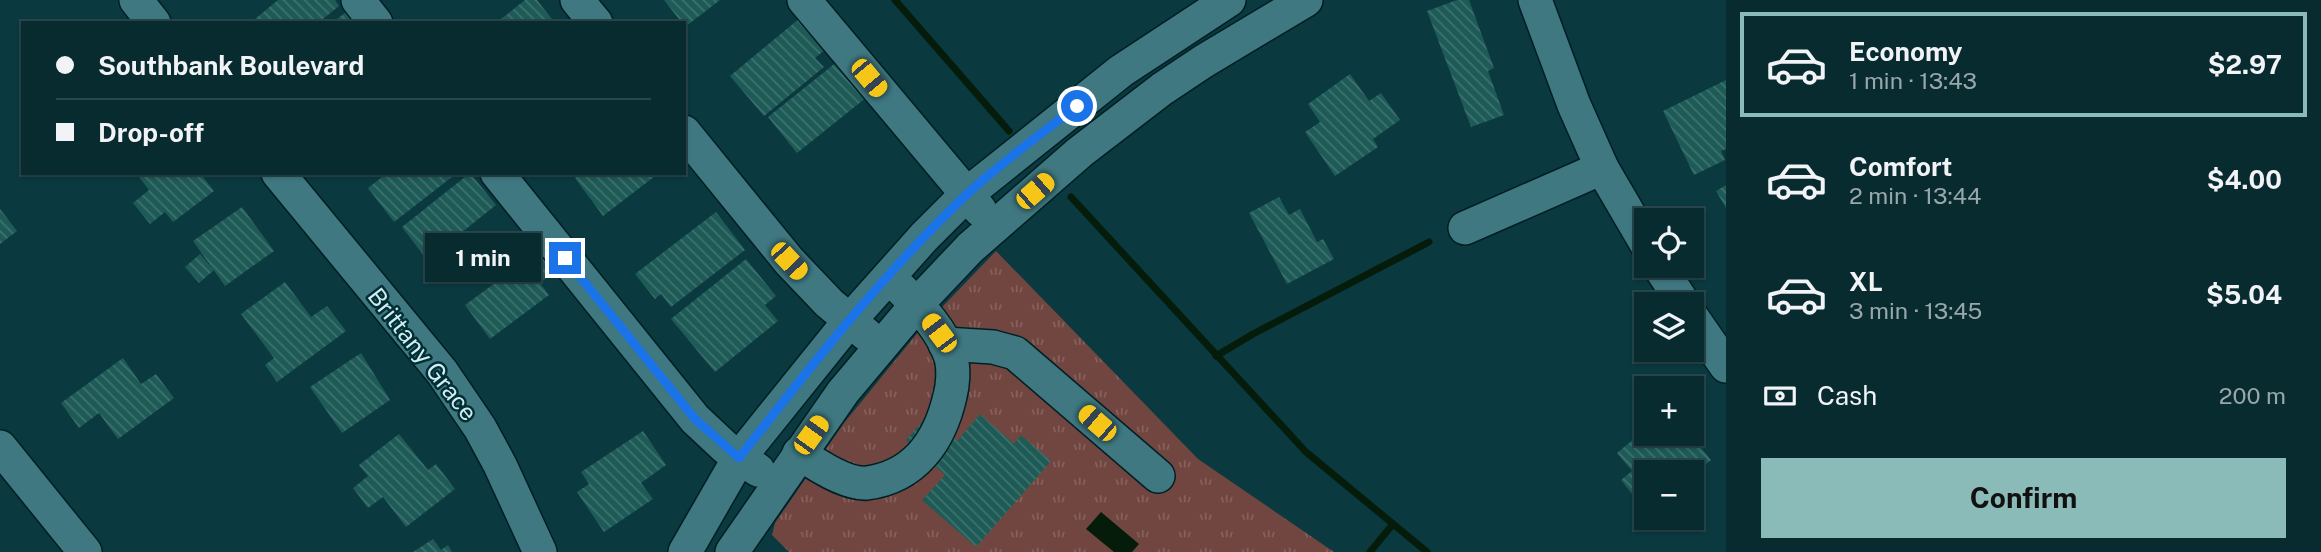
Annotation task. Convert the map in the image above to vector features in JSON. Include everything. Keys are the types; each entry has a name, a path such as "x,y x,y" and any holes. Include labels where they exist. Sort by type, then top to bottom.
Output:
{"street":[{"path":"136,0 152,21"},
{"path":"358,0 374,21"},
{"path":"577,0 594,21"},
{"path":"804,0 994,226"},
{"path":"685,552 739,458 850,320 967,194 1121,71 1229,0"},
{"path":"732,552 843,392 917,304 994,226 1080,152 1162,89 1306,0"},
{"path":"1535,0 1574,104 1602,168 1634,223"},
{"path":"686,134 789,261 829,303 881,346"},
{"path":"1465,228 1602,168"},
{"name":"Brittany Grace","path":"280,175 442,372 499,465 540,552"},
{"path":"499,175 695,419 739,458 777,484"},
{"path":"799,453 827,472 864,484 898,474 916,461 942,427 952,387 952,359 939,333 917,304 888,277"},
{"path":"1704,334 1726,366"},
{"path":"944,344 993,347 1015,353 1158,476"},
{"path":"0,447 85,552"}],"green space":[{"path":"996,251 1198,459 1334,552 789,552 772,535 775,523 844,423 919,331"}],"shaded area":[{"path":"1101,512 1139,544 1132,552 1114,552 1086,529"}],"building":[{"path":"278,0 335,0 339,6 320,21 252,21"},
{"path":"525,0 537,0 553,21 499,21"},
{"path":"664,0 720,0 686,26 686,21 680,21"},
{"path":"1457,0 1469,0 1494,68 1488,71 1504,115 1471,127 1427,11"},
{"path":"346,12 353,21 335,21"},
{"path":"800,18 826,49 815,58 824,67 764,116 730,76"},
{"path":"838,61 867,97 797,153 768,117"},
{"path":"1350,74 1369,101 1381,93 1400,120 1373,139 1378,147 1335,176 1305,132 1320,122 1308,104"},
{"path":"1726,80 1726,149 1721,151 1725,160 1694,175 1663,111"},
{"path":"138,175 202,175 214,191 173,222 165,212 150,224 133,203 149,190"},
{"path":"384,175 454,175 394,222 368,188"},
{"path":"467,175 472,175 496,205 427,260 402,227"},
{"path":"579,175 656,175 603,216 575,178"},
{"path":"1726,185 1726,208 1716,191"},
{"path":"1279,197 1289,215 1300,209 1317,242 1323,239 1334,259 1287,284 1249,213"},
{"path":"242,207 274,251 225,286 193,241"},
{"path":"0,209 17,231 0,244"},
{"path":"716,212 745,250 671,307 661,294 655,299 635,274"},
{"path":"543,248 558,269 540,283 549,295 490,339 465,305"},
{"path":"200,254 214,270 199,283 185,267"},
{"path":"746,259 776,296 765,305 778,321 715,372 671,319"},
{"path":"285,282 311,317 327,306 346,331 277,382 265,365 274,358 241,314"},
{"path":"361,353 390,400 342,433 310,387"},
{"path":"123,358 141,384 156,374 174,398 118,439 99,413 79,428 61,403"},
{"path":"980,414 1014,444 1021,435 1051,461 976,547 922,500 945,475 906,440 928,415 957,441"},
{"path":"643,431 666,465 641,483 653,499 604,532 577,492 589,484 581,472"},
{"path":"399,434 428,470 436,464 455,489 406,527 383,497 368,508 353,488 368,476 359,465"},
{"path":"1634,439 1634,446 1700,446 1711,460 1704,466 1704,460 1634,460 1632,494 1621,480 1632,471 1617,453"},
{"path":"433,539 441,550 448,545 452,552 413,552"}],"waterway":[{"path":"895,0 1009,131"},
{"path":"1071,197 1306,452 1427,552"},
{"path":"1216,356 1429,242"},
{"path":"1370,552 1393,524"}],"route":[{"path":"565,258 695,419 739,458 802,377 925,237 967,194 1077,106"}]}
